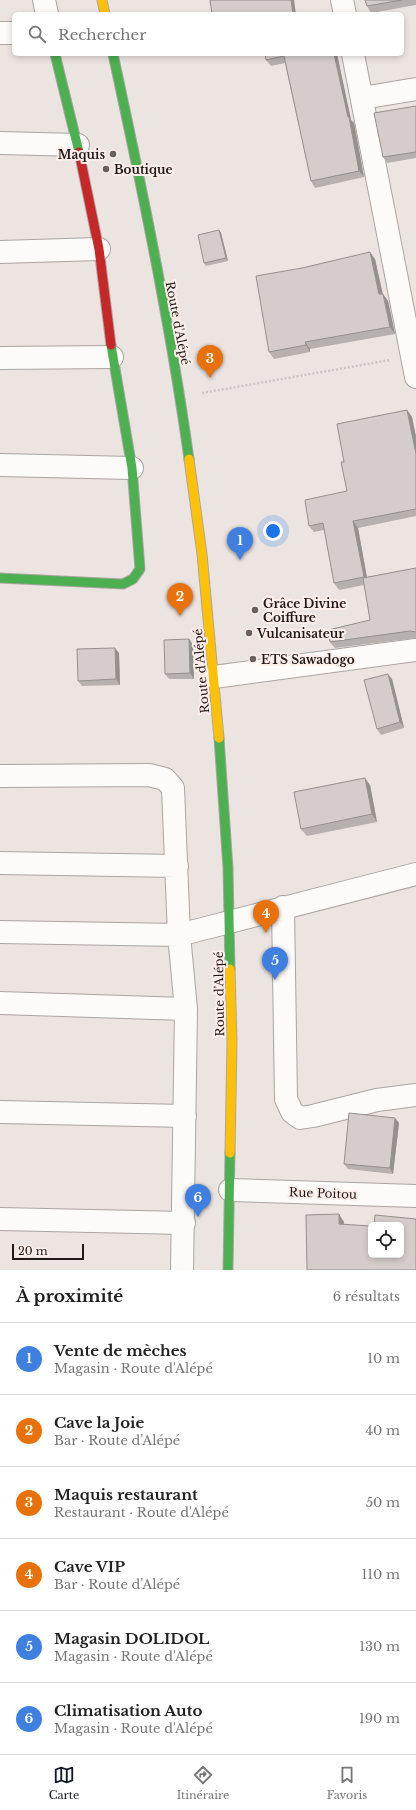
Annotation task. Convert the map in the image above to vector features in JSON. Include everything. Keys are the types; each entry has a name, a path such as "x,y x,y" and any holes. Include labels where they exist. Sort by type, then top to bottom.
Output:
{"main road":[{"path":"102,0 105,12"},
{"path":"0,578 123,584 133,579 140,569 132,468 112,357 99,249 78,145 56,56"},
{"name":"Route d'Alépé","path":"113,56 133,148 180,396 202,554 214,677 227,852 230,921 232,1042 228,1270"}],"street":[{"path":"44,0 47,12"},
{"path":"342,0 345,12"},
{"path":"0,33 12,33"},
{"path":"353,56 414,355 416,377"},
{"path":"362,98 416,89"},
{"path":"0,143 78,145"},
{"path":"0,252 99,249"},
{"path":"0,358 112,357"},
{"path":"0,464 132,468"},
{"path":"214,677 416,650"},
{"path":"0,776 149,775 165,778 173,788 179,935 186,1009 184,1223 182,1270"},
{"path":"0,863 177,866"},
{"path":"0,932 179,935 416,874"},
{"path":"283,907 286,1099 292,1112 300,1118 377,1100 416,1095"},
{"path":"0,1003 186,1009"},
{"path":"0,1112 185,1116"},
{"name":"Rue Poitou","path":"230,1190 416,1196"},
{"path":"0,1219 184,1223"}],"path":[{"path":"180,396 414,355"}],"building":[{"path":"210,0 291,0 293,12 212,12"},
{"path":"365,0 402,0 367,6"},
{"path":"265,56 284,56 266,60"},
{"path":"284,56 334,56 349,117 359,171 311,181"},
{"path":"416,106 416,152 383,157 374,113"},
{"path":"219,230 226,258 204,263 198,235"},
{"path":"370,252 379,294 383,294 390,327 305,342 306,345 269,352 256,276 302,268"},
{"path":"407,410 416,454 416,509 353,521 364,577 334,583 323,523 309,526 305,500 347,491 341,462 344,462 337,424"},
{"path":"416,568 416,632 410,631 330,642 328,630 370,620 363,578"},
{"path":"189,639 190,673 165,674 164,640"},
{"path":"115,648 116,679 78,681 77,649"},
{"path":"388,674 400,722 377,729 364,680"},
{"path":"365,778 372,814 301,829 294,792"},
{"path":"349,1113 395,1118 390,1168 344,1164"},
{"path":"339,1214 339,1224 368,1226 368,1258 404,1258 404,1222 374,1222 375,1215 416,1219 416,1270 307,1270 306,1215"}],"traffic: fast":[{"path":"55,56 79,152"},
{"path":"113,56 155,256 189,459"},
{"path":"0,578 123,584 133,579 140,569 132,468 111,345"},
{"path":"219,738 228,868 230,969"},
{"path":"228,1270 230,1153"}],"traffic: slow":[{"path":"102,0 105,12"},
{"path":"189,459 202,554 219,738"},
{"path":"230,969 232,1042 230,1153"}],"traffic: jam":[{"path":"79,152 99,249 111,345"}],"place":[{"name":"Maquis","path":"113,154"},
{"name":"Boutique","path":"106,169"},
{"name":"Maquis restaurant","path":"210,378"},
{"name":"Vente de mèches","path":"240,560"},
{"name":"Grâce Divine Coiffure","path":"255,610"},
{"name":"Cave la Joie","path":"180,616"},
{"name":"Vulcanisateur","path":"249,633"},
{"name":"ETS Sawadogo","path":"253,659"},
{"name":"Cave VIP","path":"266,933"},
{"name":"Magasin DOLIDOL","path":"275,980"},
{"name":"Climatisation Auto","path":"198,1217"}]}
